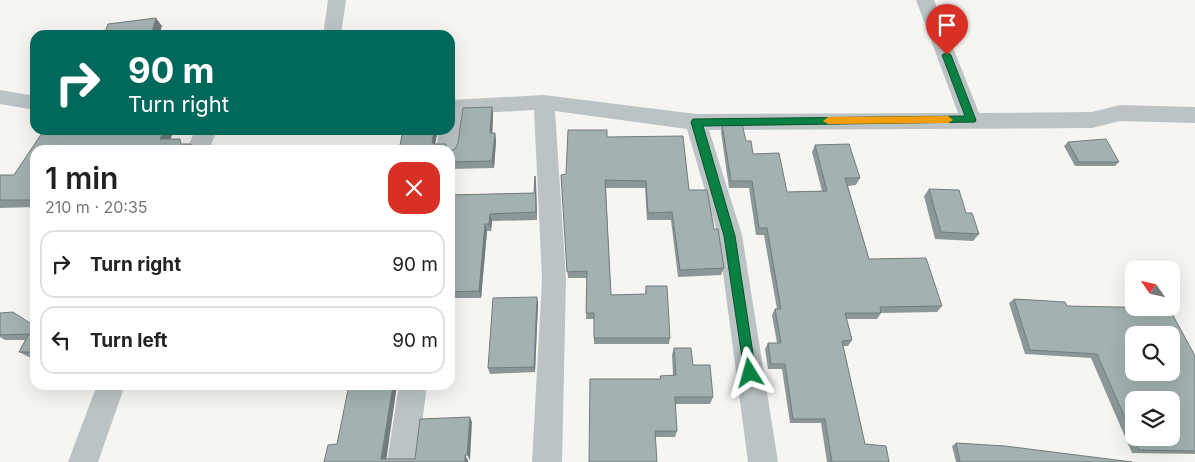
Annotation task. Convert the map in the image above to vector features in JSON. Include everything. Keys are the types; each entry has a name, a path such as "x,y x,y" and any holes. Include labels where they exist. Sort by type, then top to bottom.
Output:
{"street":[{"path":"333,30 337,0"},
{"path":"926,0 971,120"},
{"path":"0,97 30,102"},
{"path":"455,108 544,102 696,122 1092,120 1120,114 1195,115"},
{"path":"544,102 554,279 548,462"},
{"path":"696,122 730,236 763,462"},
{"path":"82,462 109,390"},
{"path":"402,462 412,390"}],"building":[{"path":"156,18 152,30 106,30 108,24"},
{"path":"492,107 490,133 495,133 492,161 455,162 455,149 458,143 463,108"},
{"path":"722,124 742,124 746,141 751,141 753,154 779,153 787,192 827,191 815,145 849,144 860,178 845,178 869,259 926,258 942,306 880,307 881,313 845,313 852,340 842,341 865,444 886,446 889,462 832,462 825,419 793,419 785,364 771,364 768,343 781,343 775,309 781,309 767,228 759,228 752,181 731,181"},
{"path":"568,130 607,130 607,137 683,136 689,190 707,190 714,229 718,229 724,268 680,270 672,212 648,213 646,181 605,180 611,295 646,294 646,286 667,286 670,338 594,338 594,313 586,313 587,271 567,272 561,175 566,174"},
{"path":"41,135 162,135 160,139 180,139 181,144 191,144 190,145 34,145"},
{"path":"402,135 433,135 432,142 434,144 446,144 446,145 400,145"},
{"path":"1106,139 1119,162 1079,162 1068,142"},
{"path":"30,151 30,200 0,200 0,175 14,175"},
{"path":"535,176 536,212 490,214 489,224 485,224 479,291 455,292 455,195 534,193"},
{"path":"929,189 959,190 966,213 972,213 979,234 941,232"},
{"path":"537,297 534,367 488,368 493,298"},
{"path":"1014,299 1065,302 1067,306 1125,307 1125,316 1173,316 1179,326 1125,326 1125,381 1180,381 1180,328 1195,356 1195,451 1139,450 1137,446 1180,446 1180,391 1125,391 1125,418 1097,354 1030,350"},
{"path":"13,312 30,323 30,352 19,352 29,334 0,335 0,313"},
{"path":"674,348 691,348 693,365 710,365 713,397 675,397 677,431 655,431 657,462 589,462 590,379 661,379 660,376 676,375"},
{"path":"348,390 392,390 381,459 415,459 420,419 470,417 465,462 324,462 328,445 337,444"},
{"path":"956,443 1005,446 1132,462 960,462"}],"slow traffic":[{"path":"828,121 948,120"}],"route":[{"path":"750,373 730,236 696,122 971,120 947,55"}]}
